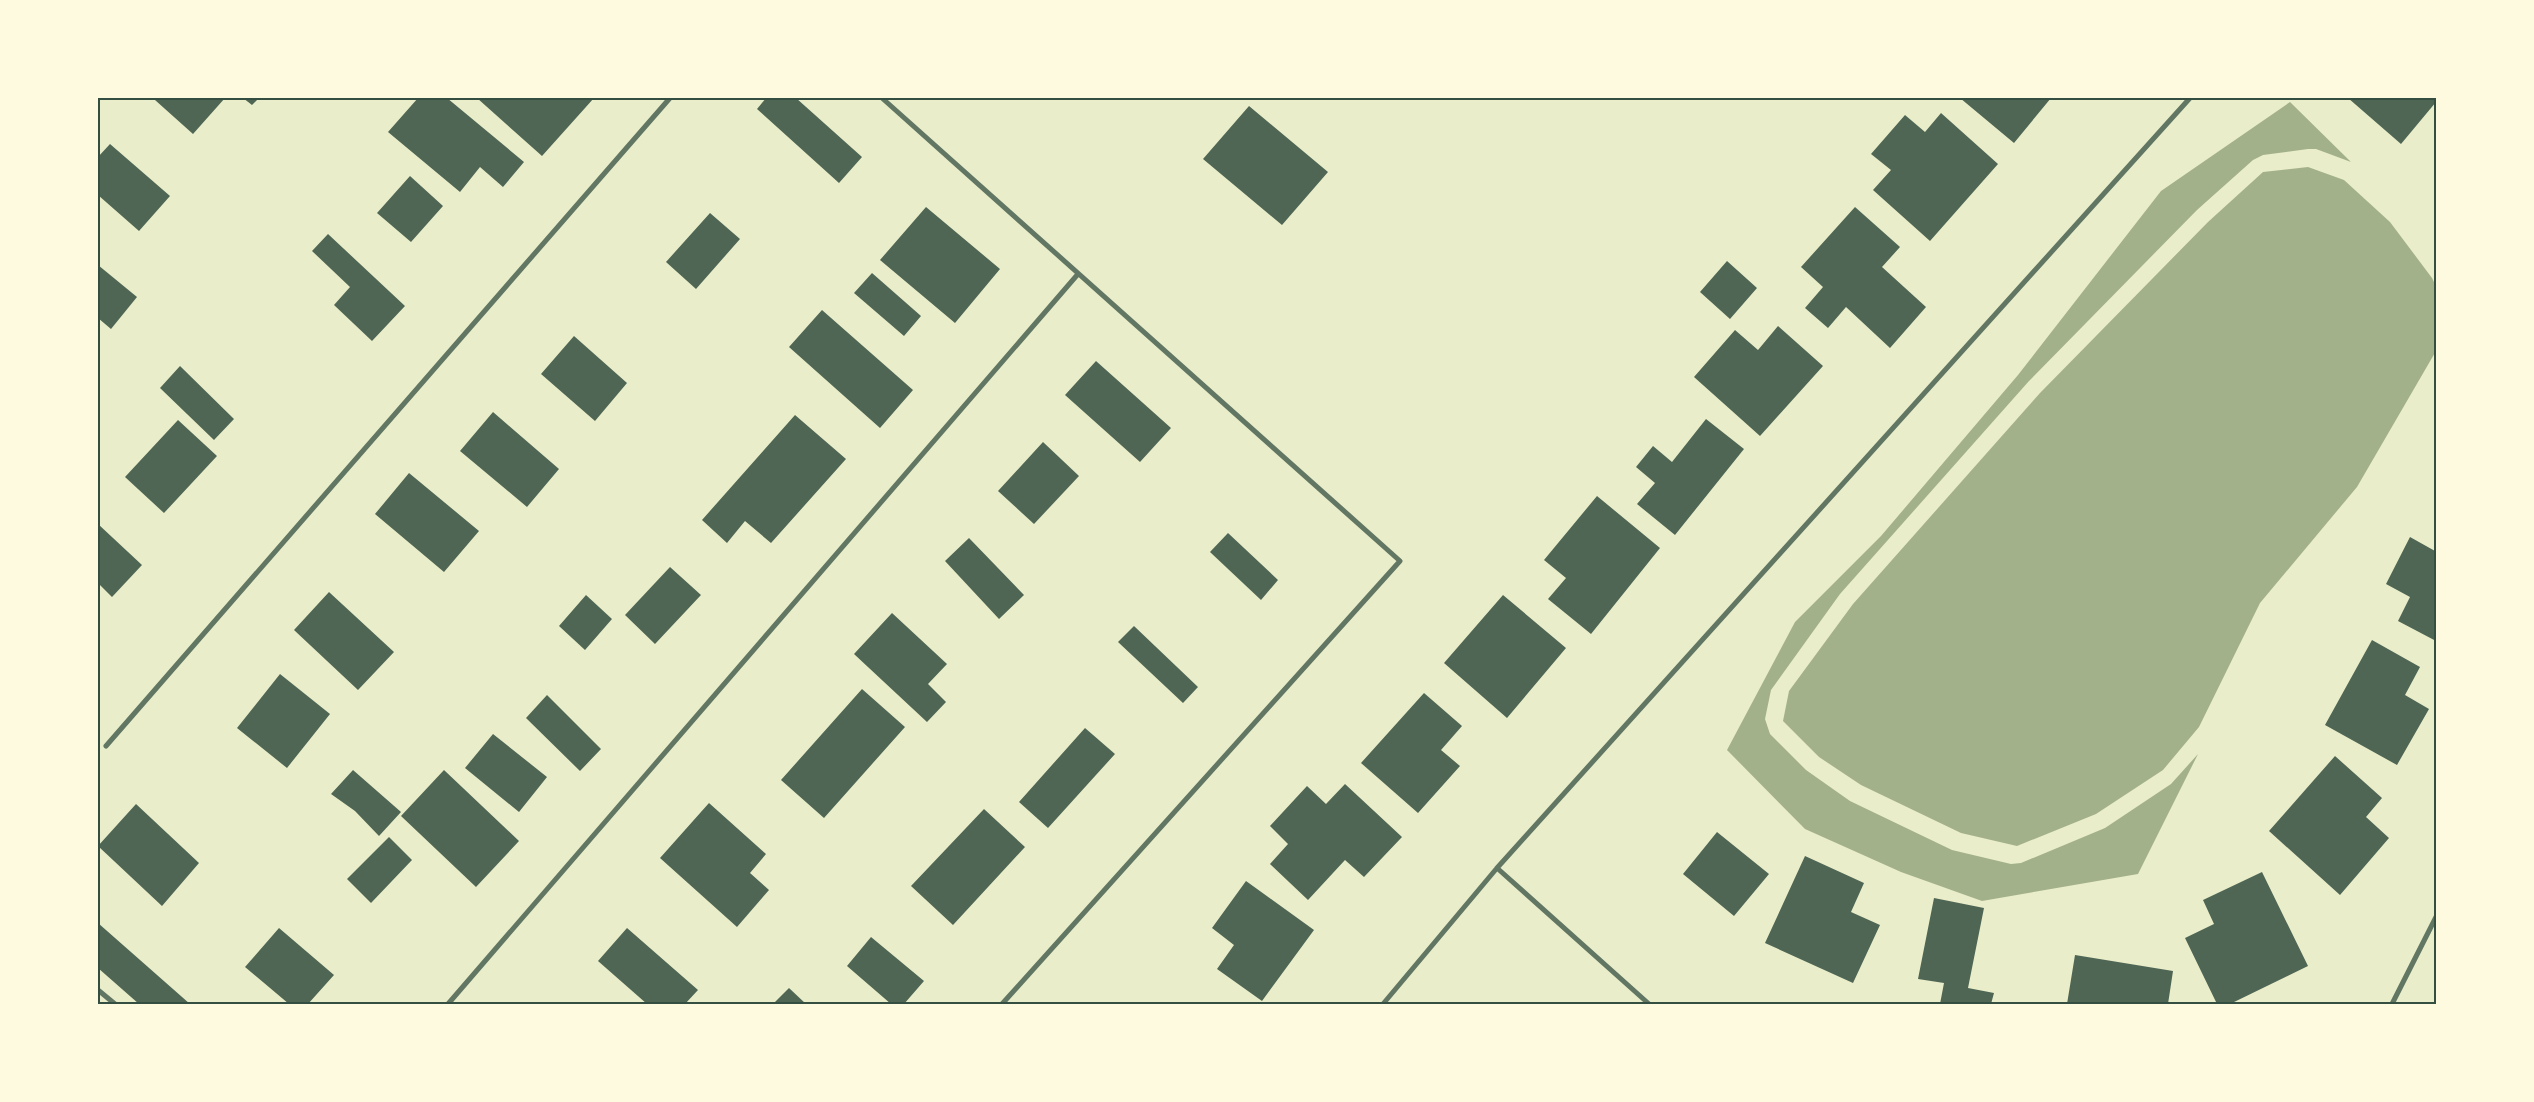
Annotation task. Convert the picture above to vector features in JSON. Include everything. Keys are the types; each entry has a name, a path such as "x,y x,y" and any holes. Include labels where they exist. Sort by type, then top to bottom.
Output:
{"street":[{"path":"106,746 670,98"},
{"path":"882,98 1400,561 1002,1004"},
{"path":"1383,1004 1496,868 2190,98"},
{"path":"448,1004 1078,274"},
{"path":"1496,868 1649,1004"},
{"path":"2392,1004 2436,917"},
{"path":"98,990 115,1004"}],"shaded area":[{"path":"2290,102 2351,162 2316,149 2263,155 2253,160 2197,210 2029,381 1840,594 1771,690 1765,719 1770,734 1806,770 1850,801 1952,850 2011,864 2021,863 2105,828 2171,784 2198,754 2138,874 1982,901 1901,872 1805,829 1727,750 1795,622 1881,536 2018,375 2161,191"},
{"path":"2308,167 2344,180 2390,222 2432,278 2436,286 2436,351 2357,487 2260,603 2199,727 2163,770 2096,814 2017,846 1961,833 1861,785 1819,757 1783,721 1789,691 1853,604 2040,393 2208,222 2263,172"}],"building":[{"path":"157,98 225,98 193,134 155,100"},
{"path":"243,98 259,98 252,105"},
{"path":"418,98 447,98 524,162 503,187 480,167 460,192 388,132"},
{"path":"477,98 594,98 542,156"},
{"path":"766,98 796,98 862,157 839,183 757,109"},
{"path":"1960,98 2051,98 2014,143"},
{"path":"2348,98 2436,98 2436,102 2401,144"},
{"path":"1249,106 1328,172 1282,225 1203,159"},
{"path":"1941,113 1998,164 1930,241 1873,190 1891,170 1871,154 1905,115 1925,132"},
{"path":"110,144 170,196 139,231 98,195 98,157"},
{"path":"410,176 443,206 411,242 377,213"},
{"path":"926,207 1000,269 955,323 880,260"},
{"path":"1855,207 1900,247 1882,267 1926,307 1890,348 1846,307 1828,328 1805,308 1823,287 1801,267"},
{"path":"710,213 740,239 696,289 666,262"},
{"path":"328,234 405,306 372,341 334,305 350,287 312,251"},
{"path":"1727,261 1757,288 1730,319 1700,292"},
{"path":"98,265 137,297 111,329 98,318"},
{"path":"872,273 921,316 904,336 854,293"},
{"path":"822,310 913,390 880,428 789,347"},
{"path":"1778,326 1823,366 1760,436 1694,377 1735,330 1758,350"},
{"path":"574,336 627,383 595,421 541,374"},
{"path":"1096,361 1171,428 1140,462 1065,395"},
{"path":"180,366 234,419 214,440 160,388"},
{"path":"493,412 559,469 527,507 460,451"},
{"path":"795,415 846,459 771,543 745,521 727,543 702,520"},
{"path":"1706,419 1744,449 1675,535 1637,504 1655,483 1636,467 1653,446 1672,462"},
{"path":"178,420 217,456 164,513 125,477"},
{"path":"1043,442 1079,476 1034,524 998,491"},
{"path":"409,473 479,531 444,572 375,514"},
{"path":"1597,496 1660,548 1591,634 1548,599 1566,578 1544,560"},
{"path":"98,524 142,565 112,597 98,583"},
{"path":"1228,533 1278,580 1261,600 1210,552"},
{"path":"2410,537 2435,551 2436,547 2436,641 2398,621 2410,597 2386,584"},
{"path":"969,538 1024,595 999,619 945,561"},
{"path":"670,567 701,595 655,644 625,615"},
{"path":"329,592 394,652 358,690 294,630"},
{"path":"586,595 612,619 585,650 559,626"},
{"path":"1503,595 1566,648 1507,718 1444,663"},
{"path":"892,613 947,664 928,684 946,702 927,722 854,654"},
{"path":"1134,626 1198,687 1183,703 1118,642"},
{"path":"2372,640 2420,667 2405,695 2429,709 2397,765 2325,725"},
{"path":"280,674 330,714 287,768 237,728"},
{"path":"862,689 905,727 824,818 781,780"},
{"path":"1424,693 1462,726 1441,750 1460,766 1418,813 1361,763"},
{"path":"547,695 601,749 580,771 526,718"},
{"path":"1085,728 1115,754 1048,828 1019,802"},
{"path":"493,734 547,777 519,812 465,768"},
{"path":"2335,756 2382,798 2366,817 2389,838 2340,895 2269,831"},
{"path":"353,770 401,812 379,836 355,811 331,794"},
{"path":"444,770 519,841 476,887 401,816"},
{"path":"1345,784 1402,837 1364,877 1345,860 1308,900 1270,864 1288,844 1270,826 1307,786 1326,804"},
{"path":"709,803 766,854 750,873 769,890 737,927 660,858"},
{"path":"136,804 199,863 162,906 98,846"},
{"path":"984,809 1025,847 953,925 911,886"},
{"path":"1717,832 1769,874 1734,916 1683,874"},
{"path":"389,837 412,860 371,903 347,879"},
{"path":"1805,856 1864,883 1851,912 1880,925 1853,983 1765,943"},
{"path":"2262,872 2308,966 2230,1004 2217,1004 2185,938 2214,924 2203,900"},
{"path":"1246,881 1314,930 1262,1001 1217,969 1234,945 1212,928"},
{"path":"1934,898 1984,908 1968,988 1994,993 1991,1004 1940,1004 1944,983 1918,979"},
{"path":"98,923 190,1004 139,1004 98,968"},
{"path":"279,928 334,975 308,1004 289,1004 245,967"},
{"path":"627,928 698,990 685,1004 647,1004 598,961"},
{"path":"871,937 924,981 904,1004 891,1004 847,966"},
{"path":"2075,955 2173,971 2168,1004 2067,1004"},
{"path":"789,988 806,1004 773,1004"}]}
